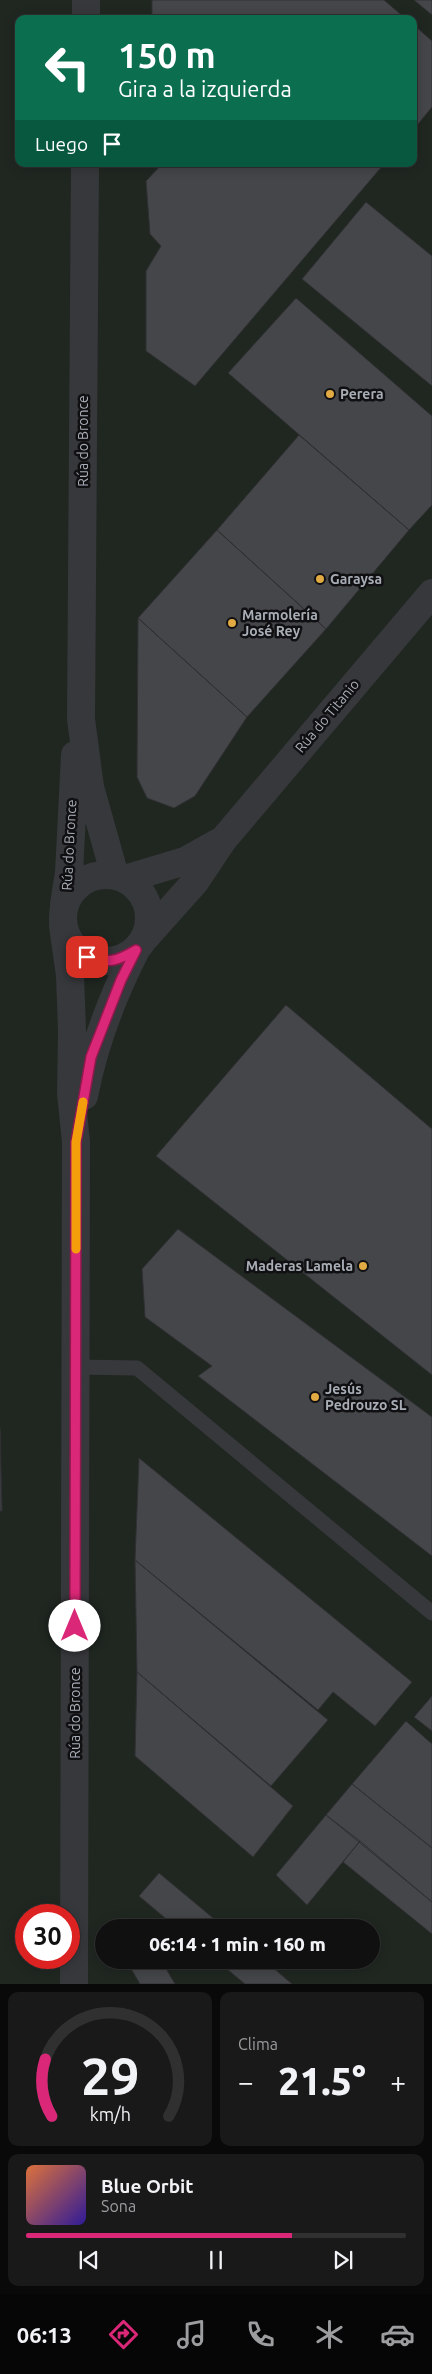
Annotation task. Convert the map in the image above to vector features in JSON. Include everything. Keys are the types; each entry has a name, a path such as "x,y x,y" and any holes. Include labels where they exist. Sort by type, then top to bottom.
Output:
{"street":[{"path":"86,0 86,15"},
{"name":"Rúa do Bronce","path":"85,167 81,719 90,787 106,840 120,877"},
{"name":"Rúa do Titanio","path":"140,944 195,882 222,840 432,593"},
{"name":"Rúa do Bronce","path":"74,1984 76,1142 71,1094 70,975 63,919 69,873 72,776 81,719"},
{"path":"106,840 132,858 159,870"},
{"name":"Rúa do Titanio","path":"120,877 159,870 185,861 222,840"},
{"path":"100,875 120,877 137,888 148,906 150,922 140,944 118,960 104,962 87,957 74,948 63,919 68,897 74,889 86,880 100,875"},
{"name":"Rúa do Bronce","path":"76,1142 91,1057 121,980 140,944"}],"lane":[{"path":"75,1367 137,1368 432,1613"}],"shaded area":[{"path":"0,0 432,0 432,1984 0,1984"}],"building":[{"path":"152,0 384,0 401,15 152,15"},
{"path":"414,0 432,0 432,15"},
{"path":"417,28 432,41 432,107 417,125"},
{"path":"159,167 381,167 195,386 146,351 146,271 161,246 150,234 146,181"},
{"path":"366,202 432,256 432,386 302,279"},
{"name":"Perera","path":"296,298 432,416 432,505 409,530 228,373"},
{"name":"Garaysa","path":"299,435 409,530 326,629 217,530"},
{"name":"Marmolería José Rey","path":"217,530 326,629 247,717 138,618"},
{"path":"138,618 247,717 195,796 174,808 147,798 137,777"},
{"name":"Maderas Lamela","path":"286,1005 432,1129 432,1375 156,1156"},
{"name":"Jesús Pedrouzo SL","path":"178,1229 432,1417 432,1556 198,1376 212,1366 145,1317 142,1269"},
{"path":"0,1428 2,1511 0,1511"},
{"path":"139,1458 412,1682 375,1726 333,1692 318,1710 135,1560"},
{"path":"135,1560 328,1720 271,1786 137,1672"},
{"path":"137,1672 293,1806 253,1857 135,1756"},
{"path":"432,1696 432,1731 414,1717"},
{"path":"406,1721 432,1744 432,1848 352,1784"},
{"path":"352,1784 432,1848 432,1902 326,1815"},
{"path":"326,1815 360,1841 307,1905 276,1875"},
{"path":"360,1841 432,1902 432,1934 343,1862"},
{"path":"159,1873 214,1919 166,1919 139,1896"},
{"path":"131,1969 166,1969 175,1984 140,1984"},
{"path":"227,1969 274,1969 292,1984 245,1984"}],"slow traffic":[{"path":"76,1249 76,1142 83,1102"}],"place":[{"name":"Perera","path":"330,394"},
{"name":"Garaysa","path":"320,579"},
{"name":"Marmolería José Rey","path":"232,623"},
{"name":"Maderas Lamela","path":"363,1266"},
{"name":"Jesús Pedrouzo SL","path":"315,1397"}],"route":[{"path":"75,1626 76,1142 91,1057 121,980 136,950 118,960 104,962 87,957"}]}
